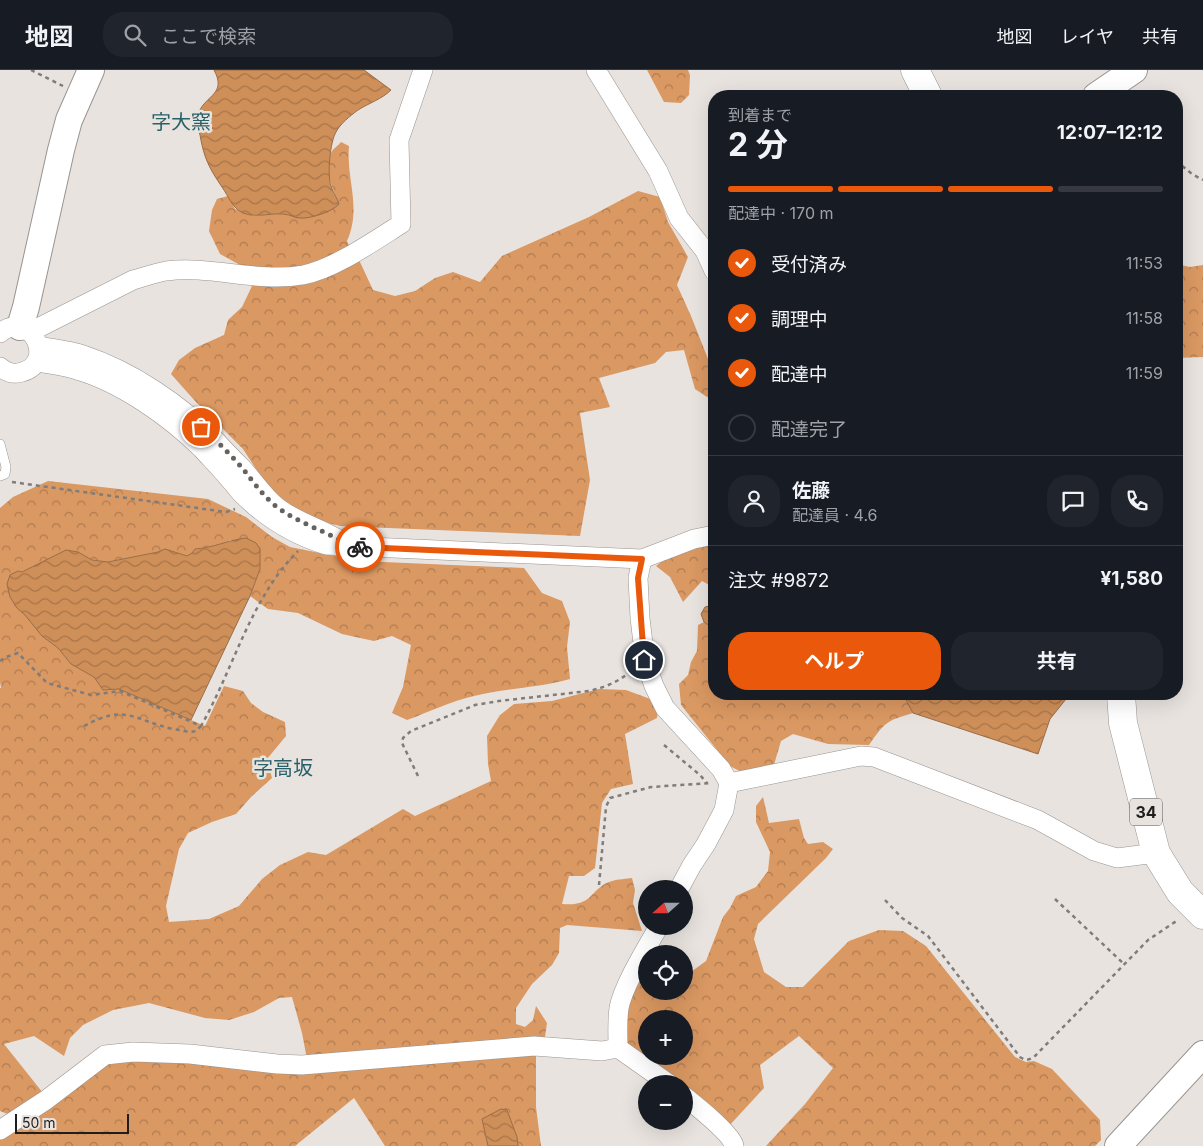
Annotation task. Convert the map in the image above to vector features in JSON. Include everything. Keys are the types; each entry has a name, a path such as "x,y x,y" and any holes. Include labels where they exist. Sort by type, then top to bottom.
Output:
{"main road":[{"path":"915,70 925,90"},
{"name":"34","path":"1121,700 1123,723 1156,853 1180,892 1200,912"}],"street":[{"path":"25,340 133,280 145,276 166,271 186,270 251,277 302,275 339,260 401,224 399,140 424,70"},
{"path":"596,70 658,171 679,218 705,251 708,258"},
{"path":"1105,90 1134,70"},
{"path":"0,367 11,373 27,371 25,340 61,150 70,120 86,82"},
{"path":"25,340 79,362 122,371 143,382 236,474 277,507 290,516 350,546"},
{"path":"236,474 248,500 276,522 307,538 326,545 642,559 694,539 708,536"},
{"path":"642,559 638,578 644,660 654,686 665,708 721,769 729,783 724,810 684,880"},
{"path":"729,783 861,756 874,757 1038,820 1094,850 1117,858 1156,853"},
{"path":"618,1048 618,1015 621,1000 654,935"},
{"path":"0,1130 46,1100 105,1055 133,1052 190,1054 302,1065 534,1046 602,1051 618,1048 656,1075"},
{"path":"1118,1146 1203,1054"},
{"path":"693,1104 725,1132 733,1141 734,1146"}],"lane":[{"path":"0,444 6,467 5,474 1,476"}],"path":[{"path":"31,70 65,87 86,82"},
{"path":"1183,167 1203,180"},
{"path":"1,476 6,481 226,512 236,509 248,500"},
{"path":"84,726 104,716 116,714 140,718 183,731 196,731 201,726 263,596 287,562 304,545 307,538"},
{"path":"0,661 18,653 47,683 91,695 120,691 201,726"},
{"path":"418,776 402,743 403,738 411,731 475,705 604,688 623,678 644,660"},
{"path":"664,745 707,783"},
{"path":"599,885 606,807 610,798 651,787 729,783"},
{"path":"1056,899 1124,964"},
{"path":"885,900 902,918 928,936 1024,1060 1034,1057 1148,940 1200,912"}],"green space":[{"path":"647,70 688,70 690,75 689,95 681,103 664,102"},
{"path":"341,142 349,146 353,217 347,241 355,259 360,262 373,290 395,296 415,291 435,278 453,272 480,282 502,256 589,217 638,191 660,197 668,222 688,257 677,285 708,359 708,397 695,389 684,350 666,352 655,363 599,378 610,407 580,413 590,480 580,536 340,526 304,517 271,492 243,449 171,374 179,360 195,348 224,335 228,320 242,307 252,286 249,267 240,265 220,254 209,231 212,210 217,199 228,196 235,209 254,216 279,213 289,215 337,198 330,181 328,168 332,151"},
{"path":"1203,265 1203,357 1183,358 1183,266 1190,267"},
{"path":"48,481 208,499 246,517 272,537 290,547 360,561 524,568 542,593 562,601 570,622 567,647 570,679 465,698 407,720 392,713 403,687 411,645 392,636 374,641 342,634 298,613 268,609 250,596 260,569 231,540 217,546 195,549 192,554 187,556 165,549 108,562 92,560 78,552 22,572 18,571 17,608 25,614 42,636 58,648 71,664 94,677 103,690 119,689 205,726 224,686 243,691 251,703 263,712 285,722 286,736 267,759 272,778 236,814 188,833 179,849 166,906 169,922 209,919 239,906 262,879 280,865 308,852 326,855 403,809 415,816 491,781 487,736 500,715 514,704 552,701 599,689 626,690 653,700 658,709 657,718 625,734 633,784 611,789 602,803 595,868 584,876 569,876 562,904 580,903 605,884 614,880 632,878 635,890 633,903 638,919 638,931 567,925 560,928 559,953 552,965 532,984 516,1008 516,1024 525,1027 533,1020 536,1006 547,1023 545,1037 536,1040 307,1059 292,997 279,998 254,1012 229,1020 205,1018 149,1003 113,1010 83,1025 70,1038 64,1056 34,1036 4,1044 43,1093 10,1115 0,1111 0,508 13,497"},
{"path":"708,545 708,584 702,581 683,602 670,577 656,566 670,555"},
{"path":"704,622 708,625 708,700 906,700 913,713 887,723 869,745 828,744 793,734 781,741 773,768 745,774 730,766 681,705 679,684 688,675 691,662 697,651 698,625"},
{"path":"763,797 769,823 799,819 804,838 808,844 823,842 833,849 758,924 754,939 764,972 786,987 803,987 849,941 879,930 903,931 926,946 1015,1057 1026,1062 1034,1061 1052,1069 1100,1120 1101,1140 1095,1146 766,1146 805,1104 833,1068 799,1036 760,1065 764,1088 728,1127 693,1098 693,1075 663,1075 649,1065 693,1065 693,1010 638,1010 638,1057 626,1048 626,1008 638,981 638,1000 693,1000 693,970 706,961 723,917 736,896 756,887 768,871 770,852 756,822 756,806"},
{"path":"536,1050 536,1107 541,1146 385,1146 354,1098 295,1146 0,1146 0,1135 108,1058 216,1063"}],"water":[{"path":"214,70 364,70 391,90 355,112 336,132 331,151 329,174 331,186 339,204 336,207 315,216 304,218 283,214 249,215 236,208 208,162 203,150 198,127 199,112 202,106 217,89 218,84"},
{"path":"246,538 256,543 260,549 260,569 250,596 191,720 119,689 103,690 94,677 71,664 58,648 42,636 17,608 10,597 7,584 10,575 18,571 22,572 66,550 78,552 92,560 108,562 165,549 187,556 195,549"},
{"path":"708,606 708,625 704,622 701,614 705,607"},
{"path":"906,700 1065,700 1050,719 1038,754 913,713"},
{"path":"501,1109 507,1110 517,1137 518,1146 488,1146 482,1119"}],"way so far":[{"path":"201,427 277,507 290,516 350,546 360,547"}],"district":[{"name":"字大窯","path":"181,122"},
{"name":"字高坂","path":"283,768"}],"route":[{"path":"360,547 642,559 638,578 644,660"}]}
